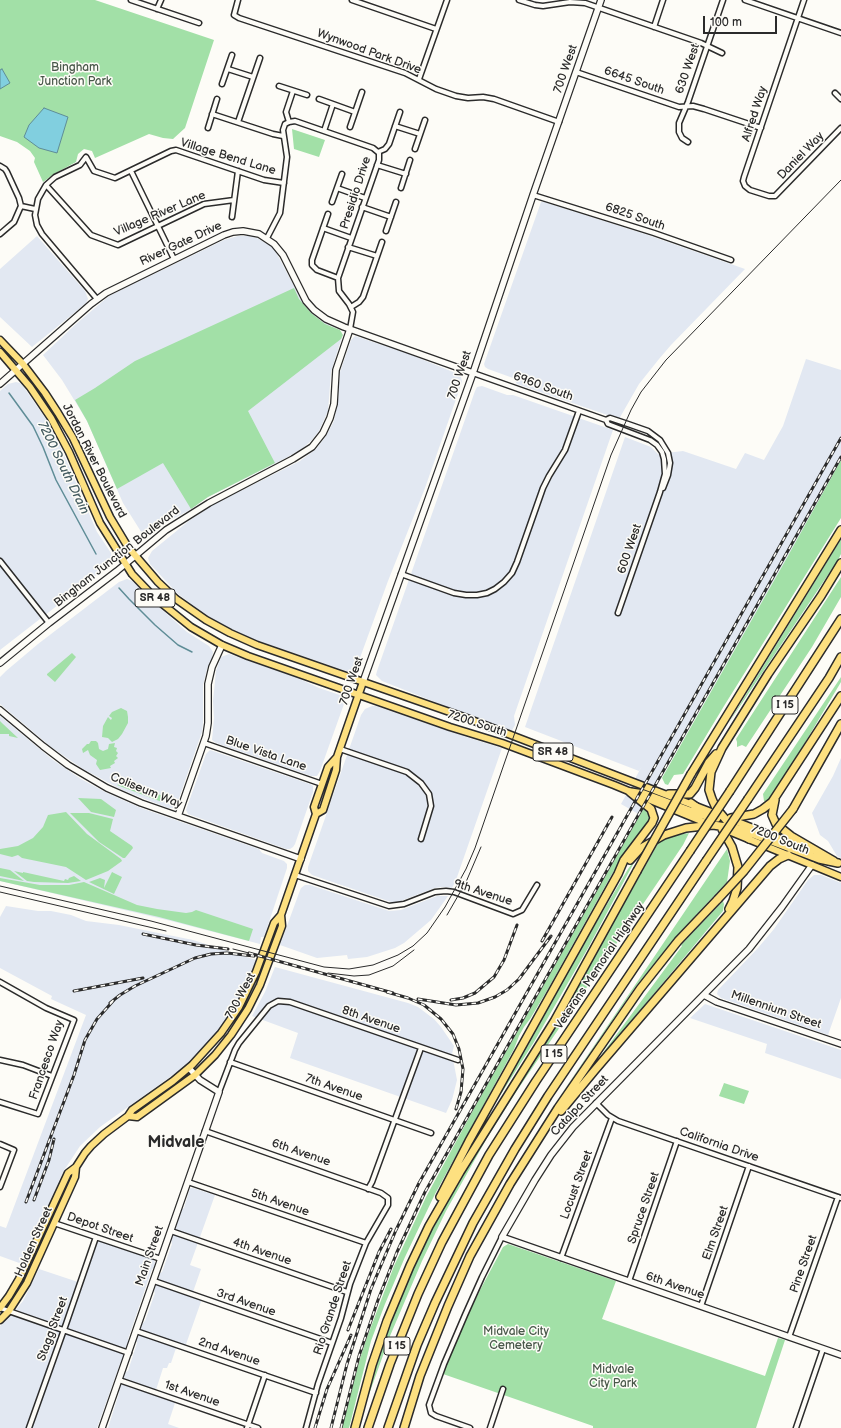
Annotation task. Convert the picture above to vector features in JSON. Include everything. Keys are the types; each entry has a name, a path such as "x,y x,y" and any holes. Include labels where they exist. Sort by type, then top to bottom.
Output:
{"highway":[{"path":"402,1283 443,1200 545,1037 691,774 841,530"},
{"path":"749,839 732,828 712,799 709,785 711,772 722,748 768,674 821,596 841,563"},
{"path":"821,596 841,570"},
{"name":"Veterans Memorial Highway","path":"368,1428 390,1364 418,1294 442,1242 482,1167 536,1081 730,791 841,619"},
{"name":"I 15","path":"388,1428 417,1345 438,1297 473,1223 515,1149 548,1096 829,678 841,657"},
{"path":"630,792 644,794 690,812 711,817 754,814 768,806 776,798 841,695"},
{"path":"404,1428 420,1376 459,1280 486,1226 525,1158 591,1059 645,983 678,941 744,871 793,810 841,724"},
{"path":"669,794 690,794 695,788 709,762 722,748"},
{"path":"355,1428 377,1350 422,1232 452,1174 618,874 624,860 652,823 654,818 650,807 630,792"},
{"path":"776,798 772,815 776,824 791,836 839,864"},
{"path":"691,803 711,817 718,826 733,850 737,864 738,875 734,898 719,925"},
{"path":"618,874 638,851 658,837 686,828 718,826 750,833 819,860 839,864"},
{"path":"525,1158 595,1070 770,866 779,859 788,855"}],"main road":[{"name":"Jordan River Boulevard","path":"0,340 20,367 54,424 69,452 93,510 125,564"},
{"name":"Jordan River Boulevard","path":"0,352 20,367 45,392 73,438 110,517 122,538 135,556"},
{"name":"7200 South","path":"135,556 176,599 218,627 257,645 469,719 669,794 724,817 806,848 839,864"},
{"name":"7200 South","path":"125,564 144,587 167,609 191,627 222,645 248,656 359,695 502,743 718,826 841,877"},
{"name":"700 West","path":"316,814 323,810 336,770 337,757 363,682"},
{"name":"700 West","path":"189,1068 212,1045 239,1007 256,972 274,923 281,915 301,859 316,814 314,807 328,767 337,757"},
{"name":"700 West","path":"195,1075 224,1045 253,1001 264,976 282,926 281,915"},
{"name":"Holden Street","path":"0,1308 19,1279 68,1173 76,1167 85,1153 98,1139 128,1116 132,1110 189,1068"},
{"name":"Holden Street","path":"128,1116 137,1117 195,1075"},
{"name":"Holden Street","path":"0,1320 9,1311 25,1286 75,1177 76,1167"}],"street":[{"path":"131,0 199,23"},
{"path":"157,9 161,0"},
{"name":"Wynwood Park Drive","path":"238,0 234,15 238,18 419,79 436,89 456,96 494,99 559,122"},
{"path":"352,0 436,29"},
{"path":"419,79 447,0"},
{"path":"519,0 539,6 574,2 585,3 722,53"},
{"name":"700 West","path":"363,682 473,372 533,195 602,0"},
{"path":"654,27 663,0"},
{"name":"630 West","path":"688,142 680,136 678,129 723,0"},
{"path":"745,0 841,33"},
{"name":"Alfred Way","path":"774,196 769,196 750,190 745,186 744,177 804,0"},
{"path":"222,84 232,55"},
{"path":"238,122 260,58"},
{"path":"228,69 253,77"},
{"name":"6645 South","path":"576,72 679,107 693,106 761,128"},
{"path":"279,86 307,95"},
{"path":"267,238 280,215 287,157 283,136 284,128 289,122 286,112 293,91"},
{"path":"350,127 362,92"},
{"path":"835,93 841,99"},
{"path":"208,128 217,99"},
{"path":"319,100 355,112"},
{"path":"324,131 333,104"},
{"path":"378,152 388,146 400,112"},
{"path":"212,114 283,136"},
{"path":"415,148 425,120"},
{"name":"Presidio Drive","path":"289,122 294,121 324,131 374,149 378,152 379,157 377,165 338,278"},
{"path":"395,126 420,134"},
{"name":"Daniel Way","path":"774,196 841,128"},
{"name":"Village Bend Lane","path":"46,185 55,178 80,165 86,158 94,171 112,178 116,178 171,151 176,150 268,181 284,183"},
{"path":"401,188 410,160"},
{"path":"377,165 406,174"},
{"path":"0,166 5,169 9,175 21,206 14,222 0,234"},
{"path":"131,171 174,259"},
{"path":"232,217 238,171"},
{"path":"332,202 342,174"},
{"path":"46,185 39,196 35,209 36,222 42,234 97,299"},
{"name":"Village River Lane","path":"46,185 93,237 118,245 204,204 234,200"},
{"path":"337,188 365,198"},
{"name":"6825 South","path":"533,195 654,233 731,260"},
{"path":"386,231 396,202"},
{"path":"21,206 35,209"},
{"path":"362,207 391,217"},
{"path":"328,214 312,260 312,265 317,270 338,278 339,291 351,307 353,315 350,329"},
{"path":"323,228 352,238"},
{"name":"River Gate Drive","path":"0,384 97,299 118,286 233,232 252,232 267,238 274,244 281,252 301,292 310,306 326,320 473,372"},
{"path":"351,307 362,299 382,242"},
{"path":"348,247 377,256"},
{"name":"Bingham Junction Boulevard","path":"0,663 166,530 208,503 299,456 316,442 326,427 332,414 335,374 350,329"},
{"name":"6960 South","path":"473,372 579,411 606,420 610,418 648,431 658,437 662,443"},
{"path":"401,574 454,593 466,595 487,593 504,582 516,566 543,488 565,450 579,411"},
{"name":"6960 South","path":"606,420 608,424 646,438 657,445"},
{"name":"600 West","path":"660,492 666,483 670,467 669,456 662,443"},
{"name":"600 West","path":"618,613 665,474 663,455 657,445"},
{"path":"0,560 49,623"},
{"path":"178,816 208,728 208,684 212,667 222,645"},
{"name":"Coliseum Way","path":"0,710 44,746 86,776 122,795 301,859"},
{"name":"Blue Vista Lane","path":"204,743 322,784"},
{"path":"340,748 407,772 421,782 429,794 431,806 421,839"},
{"name":"Catalpa Street","path":"470,1428 436,1416 431,1413 430,1405 444,1364 482,1277 502,1237 535,1180 551,1155 573,1127 738,961 761,935 812,865"},
{"name":"9th Avenue","path":"295,874 389,906 404,904 435,892 446,891 454,892 513,914 522,910 537,885"},
{"name":"Francesco Way","path":"0,982 46,1008 74,1020 38,1114 0,1102"},
{"name":"Millennium Street","path":"704,995 717,1002 841,1044"},
{"name":"8th Avenue","path":"278,1001 290,1002 458,1060"},
{"name":"Main Street","path":"102,1428 230,1062 239,1043 249,1029 268,1006 278,1001"},
{"path":"368,1189 372,1182 421,1048"},
{"path":"0,1060 23,1065 52,1076"},
{"name":"7th Avenue","path":"230,1062 431,1133"},
{"path":"189,1068 207,1085 219,1092"},
{"name":"California Drive","path":"596,1103 612,1118 839,1197"},
{"name":"Locust Street","path":"562,1258 612,1118"},
{"name":"6th Avenue","path":"205,1132 368,1189 388,1198"},
{"name":"Spruce Street","path":"629,1281 677,1141"},
{"path":"0,1144 14,1150 0,1187"},
{"name":"Elm Street","path":"701,1306 749,1166"},
{"name":"5th Avenue","path":"188,1182 366,1243"},
{"name":"Pine Street","path":"789,1337 839,1197"},
{"name":"Rio Grande Street","path":"306,1428 316,1392 341,1318 347,1292 366,1243 388,1205 388,1198"},
{"name":"Depot Street","path":"54,1223 161,1259"},
{"name":"4th Avenue","path":"171,1231 347,1292"},
{"name":"Stagg Street","path":"28,1428 64,1331 96,1237"},
{"name":"6th Avenue","path":"502,1237 841,1355"},
{"name":"3rd Avenue","path":"154,1281 332,1343"},
{"path":"0,1308 128,1353"},
{"name":"2nd Avenue","path":"136,1331 316,1392"},
{"path":"796,1428 824,1349"},
{"path":"248,1426 265,1375"},
{"name":"1st Avenue","path":"119,1380 248,1426 258,1428"},
{"path":"490,1428 503,1389"}],"shaded area":[{"path":"541,202 645,234 745,269 659,359 639,384 619,419 517,384 513,378 485,367 484,364"},
{"path":"37,236 85,291 88,299 86,303 32,347 0,317 0,269"},
{"path":"238,236 257,238 272,247 304,305 317,318 341,332 342,337 331,372 328,411 319,431 303,448 208,497 188,511 163,524 145,538 123,503 87,421 62,380 43,355 109,296 224,240"},
{"path":"355,336 409,354 458,374 461,377 462,382 425,488 388,581 357,666 355,670 349,672 250,638 216,621 177,593 150,564 148,558 152,551 190,520 211,506 300,461 316,449 326,436 334,421 338,401 340,372 351,340"},
{"path":"806,359 841,370 841,460 640,815 621,804 642,766 639,771 525,727 625,437 651,447 658,454 683,451 736,469 745,453 764,460 783,426"},
{"path":"16,382 23,386 48,422 59,443 97,532 111,553 112,558 107,567 0,650 0,391 8,384"},
{"path":"482,386 507,395 513,395 613,430 514,716 515,725 511,732 382,681 376,675 475,391 477,387"},
{"path":"127,579 132,581 187,632 209,646 213,652 203,685 202,732 177,804 173,808 168,808 122,790 83,769 51,747 0,704 0,677 6,671 38,644 119,582"},
{"path":"229,654 300,679 319,688 340,695 343,699 344,704 317,776 311,776 216,743 212,740 214,718 213,701 216,671 221,657"},
{"path":"376,706 502,748 452,888 435,888 398,902 391,902 312,875 308,871 308,867 361,715 365,709"},
{"path":"0,716 53,760 81,779 107,793 141,808 259,849 262,853 284,861 287,864 287,868 264,937 261,937 260,944 167,920 0,881"},
{"path":"210,750 313,786 313,792 293,847 286,849 188,814 186,810 187,807 206,754"},
{"path":"841,758 841,858 837,856 828,841 820,835 812,813 833,776"},
{"path":"814,875 821,875 841,883 841,998 828,1035 721,998 717,994 718,990 774,929 808,880"},
{"path":"305,885 310,885 389,911 401,910 437,896 448,896 431,920 404,943 395,948 367,957 348,959 347,955 317,958 280,945 301,888"},
{"path":"6,906 38,911 51,911 71,915 86,921 119,925 193,940 256,960 249,980 232,1011 206,1046 184,1067 100,1127 80,1146 63,1172 22,1264 0,1256 0,1226 6,1228 86,1015 51,999 52,996 0,968 0,917"},
{"path":"275,967 408,1003 418,1007 434,1019 454,1046 452,1054 457,1080 452,1100 446,1113 290,1058 298,1033 252,1016 265,992"},
{"path":"705,1004 841,1050 841,1079 765,1053 767,1044 690,1018"},
{"path":"190,1188 215,1195 190,1265 201,1269 193,1292 203,1296 184,1350 176,1348 171,1363 169,1363 167,1368 163,1368 156,1390 177,1397 168,1424 179,1428 108,1428 125,1372 128,1371 137,1343 136,1341 155,1293 154,1291 159,1274 162,1272 172,1244 171,1240 182,1209 184,1208"},
{"path":"93,1238 153,1259 156,1264 152,1269 128,1339 129,1342 97,1428 0,1428 0,1326 9,1318 23,1301 39,1269 78,1282"}],"green space":[{"name":"Bingham Junction Park","path":"0,0 95,0 214,40 185,128 173,139 149,134 95,158 92,151 84,149 78,154 76,162 43,182 34,162 35,158 30,151 17,142 0,136"},
{"path":"292,129 325,140 319,157 294,149"},
{"path":"294,288 299,299 311,313 325,324 340,330 343,335 341,339 248,411 275,463 208,497 191,509 163,463 117,489 87,421 75,400 135,361"},
{"path":"841,460 841,518 683,774 674,775 668,785 665,784 662,778"},
{"path":"841,539 841,554 838,560 728,724"},
{"path":"841,577 841,597 812,647 746,747 742,745 737,747 736,739"},
{"path":"72,653 76,657 55,682 47,674"},
{"path":"841,677 841,682 775,793 768,801 764,801 763,794"},
{"path":"121,708 127,711 128,723 118,739 112,742 108,738 102,737 103,726 108,717 111,720 112,718 109,716 112,712"},
{"path":"0,721 18,738 9,736 9,734 0,734"},
{"path":"91,741 96,741 99,749 103,751 108,749 109,744 115,743 114,747 117,748 116,751 118,753 116,756 118,758 114,761 115,763 110,766 111,768 100,770 96,764 97,760 90,755 88,750 83,753 82,749"},
{"path":"124,782 136,786 142,792 151,792 167,797 162,802 117,785"},
{"path":"78,798 101,799 116,810 114,817 91,812"},
{"path":"644,808 649,811 649,821 612,874 548,989 524,1027 514,1049 435,1194 405,1257 371,1341 349,1428 342,1428 366,1340 394,1266 426,1197 477,1103"},
{"path":"66,812 87,834 122,861 108,871 86,880 66,867 22,858 18,855 12,857 0,854 0,849 18,846 33,838 43,827 48,815"},
{"path":"70,813 89,813 113,819 110,831 133,848 125,858 123,858 99,842"},
{"path":"689,833 683,845 516,1092 487,1138 446,1211 422,1261 390,1336 363,1411 362,1410 373,1372 391,1318 404,1287 449,1195 545,1044 660,840"},
{"path":"727,849 730,861 727,882 678,934 636,986 554,1105"},
{"path":"637,857 588,948 534,1042 482,1124 583,945 628,869"},
{"path":"0,868 10,870 24,881 0,876"},
{"path":"14,871 64,881 65,879 68,880 74,876 81,881 68,883 27,881"},
{"path":"112,872 122,877 114,894 89,882 100,878 105,880 104,888"},
{"path":"0,878 40,885 69,885 84,882 137,905 186,913 196,910 253,929 249,941 159,917 0,881"},
{"path":"723,901 723,911 591,1069 682,946 681,945"},
{"path":"724,1083 749,1091 744,1104 719,1096"},
{"path":"508,1244 616,1281 602,1319 765,1376 778,1338 785,1340 756,1428 593,1428 593,1426 443,1374 461,1330 479,1292 503,1247"}],"water":[{"path":"2,69 10,83 0,89 0,70"},
{"path":"44,108 68,117 57,153 39,148 24,137 29,125"}],"waterway":[{"name":"7200 South Drain","path":"9,393 33,426 56,480 96,554"},
{"name":"7200 South Drain","path":"119,588 155,625 178,645 192,652"}],"tram line":[{"path":"0,886 151,921 324,967 349,969 373,965 398,955 413,946 427,933 445,907 466,869 475,848 611,455 631,410 641,392 666,360 841,180"},
{"path":"447,915 466,882 481,847"},
{"path":"0,892 166,931"},
{"path":"233,949 249,953"},
{"path":"328,973 354,976 369,975 393,966 414,950"}],"railway":[{"path":"331,1428 347,1364 371,1289 396,1230 419,1183 841,438"},
{"path":"341,1428 359,1356 378,1300 397,1252 425,1192 841,457"},
{"path":"542,941 612,817"},
{"path":"451,1000 463,998 475,993 494,977 504,960 517,925"},
{"path":"143,934 196,945 228,949"},
{"path":"418,999 456,1005 478,1003 495,997 507,990 519,979 551,936"},
{"path":"110,1003 135,986 195,958 211,954 227,953 254,956"},
{"path":"249,953 393,993"},
{"path":"74,991 143,978"},
{"path":"387,992 408,998 424,1005 441,1019 453,1034 459,1049 463,1069 461,1092 456,1109"},
{"path":"26,1202 74,1075 85,1040 97,1019 114,1000"},
{"path":"34,1200 49,1160 54,1139"},
{"path":"348,1330 379,1252 391,1229"},
{"path":"315,1428 327,1389 351,1335"}],"district":[{"name":"Midvale","path":"176,1143"}],"park label":[{"name":"Midvale City Cemetery","path":"516,1339"},
{"name":"Midvale City Park","path":"613,1377"}]}
